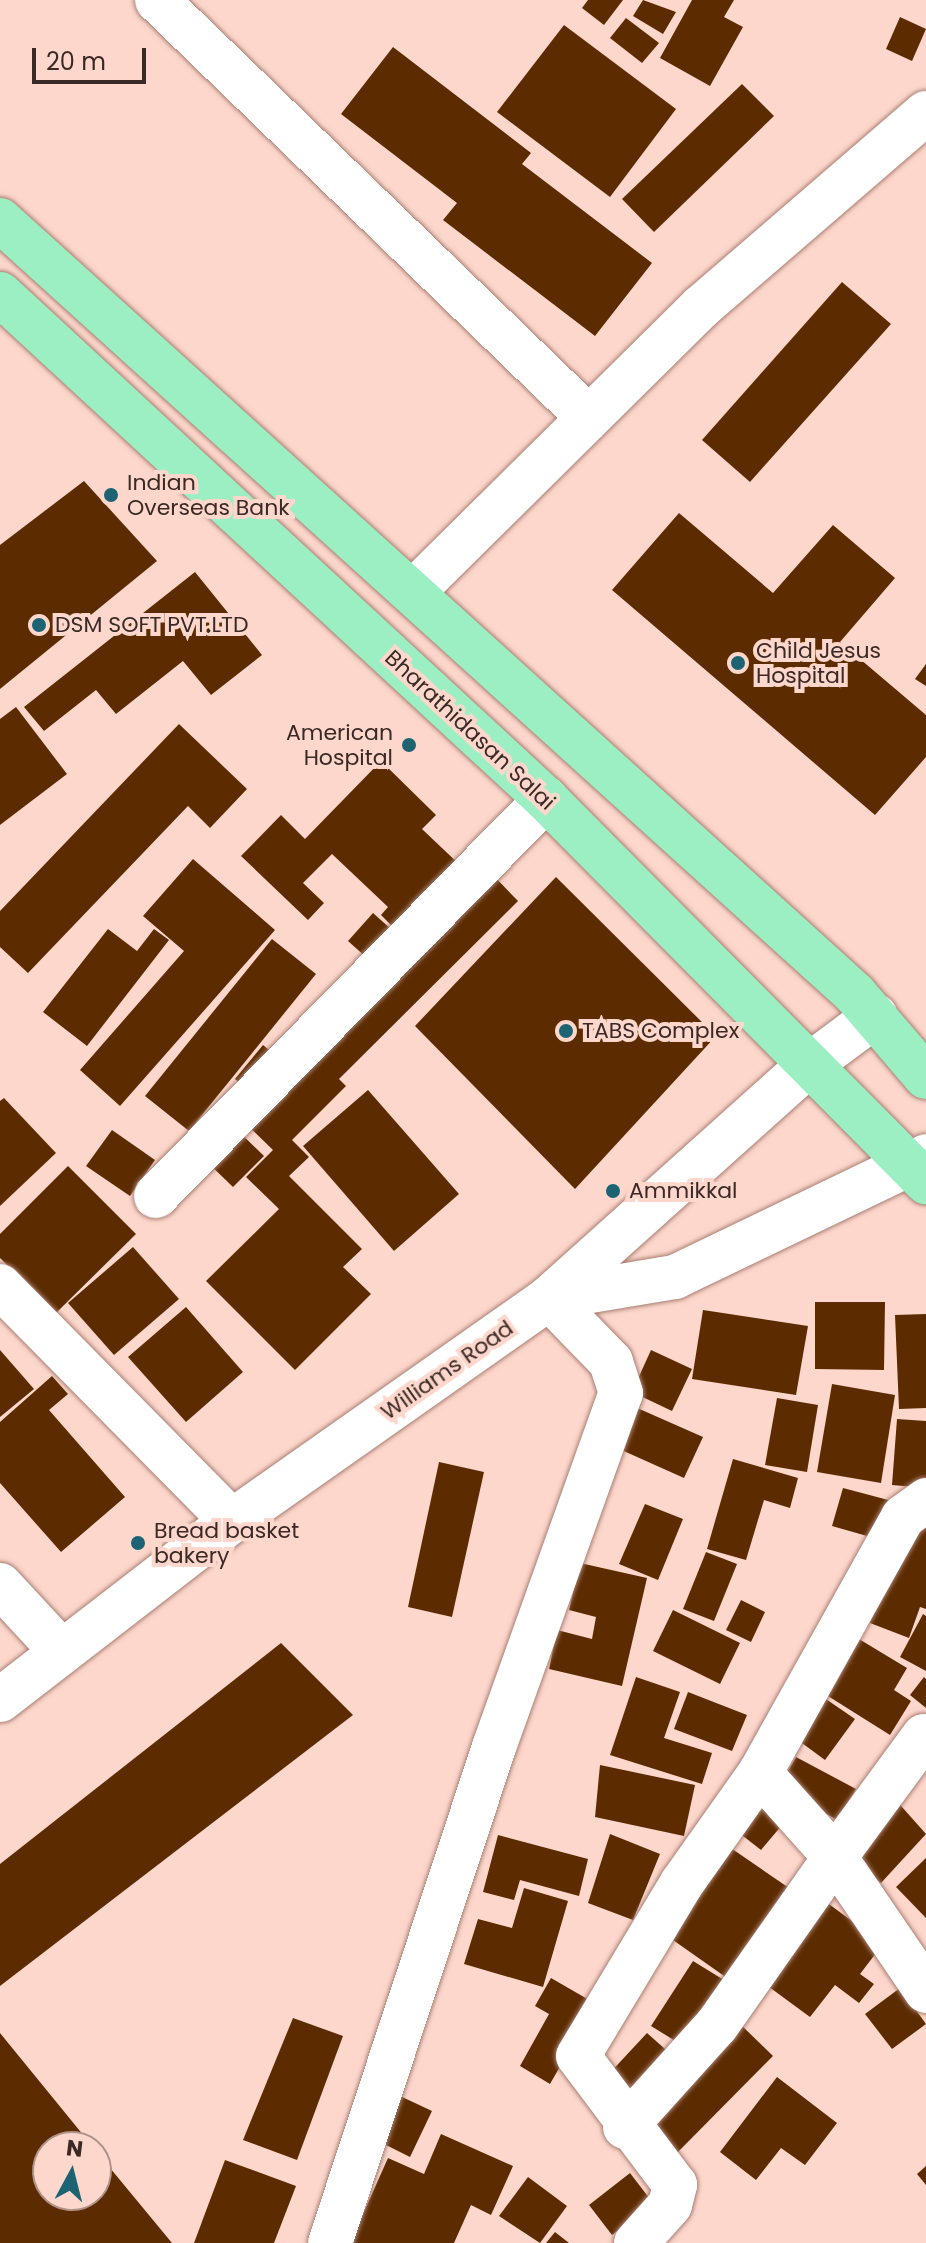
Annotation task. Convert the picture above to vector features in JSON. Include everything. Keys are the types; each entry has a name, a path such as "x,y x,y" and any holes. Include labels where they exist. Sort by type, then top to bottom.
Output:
{"main road":[{"path":"4,230 413,592 875,1016 926,1077"},
{"name":"Bharathidasan Salai","path":"0,294 546,799 808,1066 920,1167"}],"street":[{"path":"157,0 589,418"},
{"path":"413,592 701,307 926,113"},
{"path":"156,1196 546,799"},
{"name":"Williams Road","path":"0,1700 232,1521 549,1298 808,1066 875,1016"},
{"path":"549,1298 675,1277 920,1167"},
{"path":"0,1286 232,1521"},
{"path":"330,2243 494,1747 621,1393 611,1362 549,1298"},
{"path":"636,2243 670,2205 675,2185 625,2127 578,2056 682,1883 760,1773 903,1517 926,1500"},
{"path":"0,1585 62,1652"},
{"path":"625,2127 717,2025 924,1736"},
{"path":"760,1773 835,1857 921,1965"}],"building":[{"path":"588,0 623,0 604,25 582,8"},
{"path":"643,0 676,12 663,34 633,16"},
{"path":"692,0 734,0 724,17 743,27 710,86 660,58"},
{"path":"900,17 926,29 912,61 886,49"},
{"path":"626,18 659,43 642,63 610,38"},
{"path":"564,25 676,109 610,197 497,112"},
{"path":"393,47 531,153 522,164 652,263 595,336 443,220 457,203 341,114"},
{"path":"742,84 774,116 654,232 622,199"},
{"path":"842,282 891,324 750,482 702,440"},
{"name":"DSM SOFT PVT.LTD","path":"84,481 157,561 0,689 0,545"},
{"path":"679,513 773,593 833,525 895,578 840,642 926,715 926,757 875,815 612,590"},
{"path":"195,572 262,655 211,695 183,661 116,714 96,690 44,731 24,707"},
{"path":"926,664 926,686 915,679"},
{"path":"16,707 67,774 0,825 0,719"},
{"path":"179,724 247,789 210,828 188,806 28,973 0,947 0,911"},
{"path":"381,761 436,815 422,829 462,867 398,932 381,915 388,907 332,854 303,883 324,903 308,920 241,856 281,815 305,839"},
{"path":"193,859 275,930 120,1106 80,1070 184,951 143,916"},
{"path":"491,873 518,901 339,1079 346,1086 292,1140 309,1157 289,1176 362,1249 343,1267 371,1294 295,1370 206,1281 279,1209 246,1177 273,1150 241,1119"},
{"name":"TABS Complex","path":"556,877 716,1036 575,1189 415,1026"},
{"path":"373,913 392,930 367,958 348,941"},
{"path":"108,929 137,951 154,929 169,940 87,1046 43,1012"},
{"path":"272,939 316,974 189,1131 145,1096"},
{"path":"263,1045 282,1061 253,1094 235,1079"},
{"path":"368,1090 459,1194 394,1251 303,1146"},
{"path":"4,1098 56,1153 0,1206 0,1101"},
{"path":"235,1128 264,1156 233,1187 204,1159"},
{"path":"112,1130 155,1160 130,1196 86,1166"},
{"path":"68,1166 136,1234 56,1313 0,1258 0,1234"},
{"path":"133,1247 179,1299 114,1355 68,1303"},
{"path":"815,1302 885,1302 884,1370 815,1369"},
{"path":"186,1307 243,1372 186,1422 128,1357"},
{"path":"703,1310 808,1326 796,1395 692,1379"},
{"path":"926,1314 926,1408 899,1409 895,1315"},
{"path":"0,1350 34,1389 0,1417"},
{"path":"651,1350 692,1369 672,1411 632,1392"},
{"path":"52,1376 68,1394 49,1410 125,1497 61,1552 0,1483 0,1422"},
{"path":"832,1384 895,1395 881,1483 817,1472"},
{"path":"777,1398 818,1405 807,1472 765,1465"},
{"path":"635,1407 703,1437 684,1478 617,1448"},
{"path":"897,1419 926,1421 926,1488 892,1485"},
{"path":"733,1459 798,1478 790,1508 764,1500 746,1560 707,1549"},
{"path":"439,1462 484,1472 452,1617 408,1607"},
{"path":"843,1488 892,1501 881,1540 832,1526"},
{"path":"645,1504 683,1519 658,1580 619,1564"},
{"path":"909,1521 926,1528 926,1609 920,1607 909,1638 870,1623"},
{"path":"706,1552 737,1564 714,1621 683,1609"},
{"path":"580,1563 647,1578 622,1686 549,1669 557,1630 592,1639 596,1617 569,1610"},
{"path":"741,1600 765,1612 751,1642 726,1630"},
{"path":"673,1610 740,1643 720,1684 653,1651"},
{"path":"923,1614 926,1616 926,1671 900,1657"},
{"path":"854,1636 907,1668 894,1690 911,1701 890,1735 820,1691"},
{"path":"281,1643 353,1715 0,1986 0,1864"},
{"path":"636,1677 680,1692 664,1738 712,1753 702,1784 610,1755"},
{"path":"924,1677 926,1679 926,1708 910,1695"},
{"path":"688,1692 747,1715 732,1751 674,1729"},
{"path":"820,1695 855,1719 825,1760 791,1735"},
{"path":"796,1757 856,1789 837,1820 779,1787"},
{"path":"600,1765 695,1785 684,1836 595,1817"},
{"path":"894,1798 926,1834 881,1883 846,1852"},
{"path":"763,1799 788,1818 761,1850 738,1832"},
{"path":"610,1834 660,1854 633,1920 588,1903"},
{"path":"498,1835 588,1859 579,1896 520,1880 514,1900 483,1892"},
{"path":"725,1844 789,1888 727,1978 663,1933"},
{"path":"926,1858 926,1918 896,1887"},
{"path":"524,1888 568,1901 543,1987 464,1964 478,1919 512,1928"},
{"path":"814,1893 883,1944 860,1974 874,1984 859,2003 835,1985 810,2017 753,1975"},
{"path":"693,1961 732,1985 690,2050 651,2026"},
{"path":"551,1978 596,2004 550,2084 520,2066 549,2014 535,2006"},
{"path":"900,1988 926,2024 892,2049 865,2014"},
{"path":"293,2018 343,2036 297,2160 243,2140"},
{"path":"737,2021 773,2056 672,2158 636,2123"},
{"path":"0,2033 80,2131 32,2131 32,2211 112,2211 112,2170 172,2243 0,2243"},
{"path":"647,2033 674,2057 634,2100 607,2076"},
{"path":"777,2077 837,2123 805,2165 781,2148 756,2180 720,2152"},
{"path":"400,2096 432,2111 410,2157 378,2141"},
{"path":"441,2134 513,2166 491,2215 471,2205 454,2243 350,2243 388,2158 424,2174"},
{"path":"225,2160 296,2186 274,2243 194,2243"},
{"path":"926,2166 926,2185 917,2174"},
{"path":"630,2173 653,2203 612,2235 589,2205"},
{"path":"528,2177 567,2206 540,2243 499,2216"},
{"path":"555,2232 569,2243 546,2243"}],"place":[{"name":"Indian Overseas Bank","path":"111,495"},
{"name":"DSM SOFT PVT.LTD","path":"39,625"},
{"name":"Child Jesus Hospital","path":"738,663"},
{"name":"American Hospital","path":"409,745"},
{"name":"TABS Complex","path":"566,1031"},
{"name":"Ammikkal","path":"613,1191"},
{"name":"Bread basket bakery","path":"138,1543"}]}
